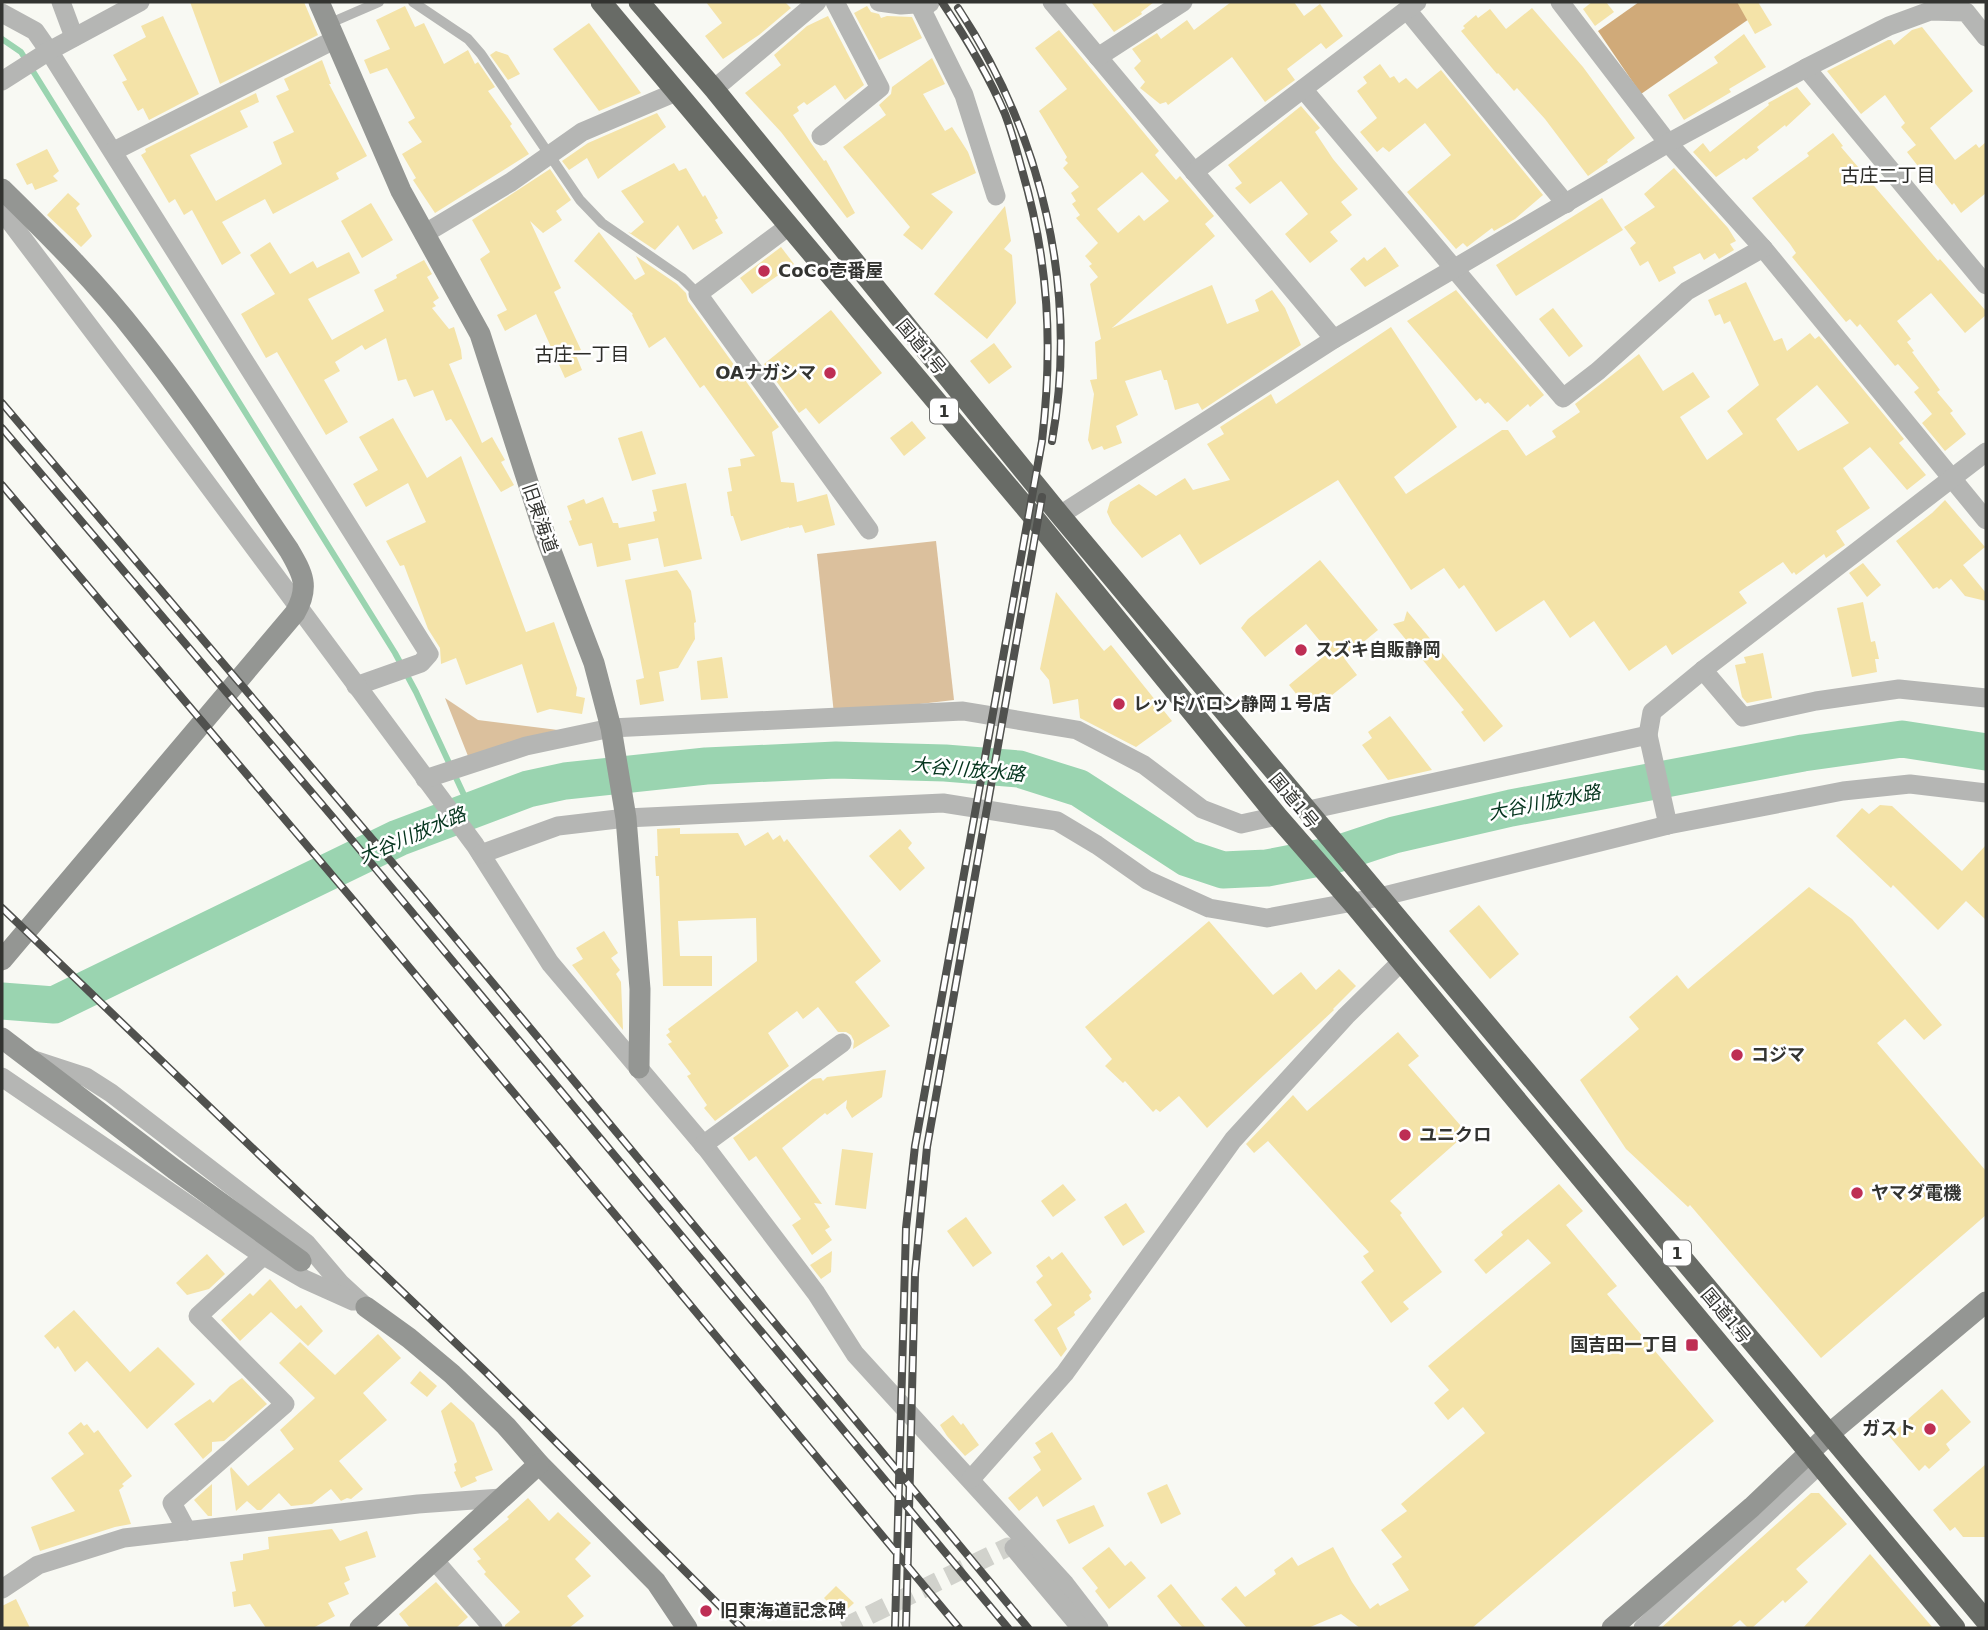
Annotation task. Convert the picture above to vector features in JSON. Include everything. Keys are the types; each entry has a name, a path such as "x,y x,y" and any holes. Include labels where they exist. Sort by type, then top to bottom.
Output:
{"highway":[{"name":"国道1号","path":"601,2 1031,514 1280,820 1955,1628"},
{"name":"国道1号","path":"639,2 714,89 1060,515 1986,1621"}],"street":[{"path":"61,2 74,37"},
{"name":"旧東海道","path":"319,2 401,191 480,334 545,535 594,663 611,728 626,818 640,989 639,1068"},
{"path":"714,89 817,2"},
{"path":"821,136 880,88 835,2"},
{"path":"879,2 925,3 964,95 996,196"},
{"path":"1098,57 1183,2"},
{"path":"1560,2 1668,144 1763,248 1986,520"},
{"path":"2,81 49,51 136,3"},
{"path":"1056,3 1334,339"},
{"path":"1194,172 1412,6 1566,204"},
{"path":"1060,515 1334,339 1668,144 1805,68 1889,26 1930,11 1966,12 1986,37"},
{"path":"2,13 34,31 49,51 429,654 421,663 356,686"},
{"path":"114,151 331,32"},
{"path":"1805,68 1986,285"},
{"path":"1303,89 1563,398 1598,371 1687,291 1763,248"},
{"path":"424,234 511,183 582,132 676,92"},
{"path":"6,200 356,686 478,849 551,963 703,1145 816,1293 855,1354 1065,1584 1099,1628"},
{"path":"2,960 295,613 303,600 304,586 300,570 289,550 139,336 6,200"},
{"path":"789,226 698,294 869,530"},
{"path":"1668,825 1649,741 1652,712 1986,452"},
{"path":"1703,670 1743,717 1816,701 1899,690 1986,698"},
{"path":"428,782 526,746 611,728 963,711 1077,730 1144,765 1202,809 1241,824 1280,820"},
{"path":"1311,814 1649,741"},
{"path":"478,849 558,826 626,818 943,803 1058,821 1147,880 1209,908 1267,918 1346,896 1668,825 1843,791 1910,784 1986,793"},
{"path":"971,1479 1065,1373 1233,1140 1346,1016 1401,962"},
{"path":"2,1038 174,1169 409,1338 452,1374 506,1426 539,1464 656,1582 687,1628"},
{"path":"703,1145 842,1043"},
{"path":"2,1051 86,1077 111,1093 306,1243 340,1283 366,1307"},
{"path":"35,1100 26,1084 29,1072 41,1067 55,1066"},
{"path":"2,1077 263,1256 304,1279 366,1307"},
{"path":"187,1531 172,1503 285,1404 198,1316 263,1256"},
{"path":"1643,1628 1814,1458 1829,1434 1986,1302"},
{"path":"1612,1628 1752,1507 1814,1458"},
{"path":"360,1628 539,1464"},
{"path":"2,1589 38,1565 124,1538 418,1504 501,1498"},
{"path":"1014,1548 1081,1628"},
{"path":"435,1560 493,1628"}],"lane":[{"path":"331,32 379,2"},
{"path":"413,2 468,39 481,54 580,200 602,223 682,278 698,294"}],"shaded area":[{"path":"1639,2 1738,2 1749,19 1641,94 1598,31"},
{"path":"936,541 954,700 834,714 817,554"},
{"path":"445,698 478,720 566,731 468,756"}],"building":[{"path":"190,2 304,2 318,35 220,84"},
{"path":"706,2 785,2 791,8 759,35 723,59 705,36 722,23"},
{"path":"1091,2 1154,2 1141,12 1142,14 1114,32"},
{"path":"1231,2 1294,2 1304,16 1320,4 1343,36 1326,49 1321,43 1287,69 1295,80 1265,102 1232,57 1168,105 1166,102 1160,104 1140,88 1145,82 1134,68 1141,61 1132,49 1157,33 1161,39 1187,20 1194,30"},
{"path":"1592,2 1606,2 1614,12 1595,26 1583,9"},
{"path":"1737,2 1758,2 1772,25 1755,34"},
{"path":"405,6 415,27 424,23 444,64 468,50 475,64 478,62 495,87 488,91 512,124 510,126 529,154 435,213 413,180 416,178 402,154 422,142 408,122 415,118 387,68 370,74 364,60 390,49 376,20"},
{"path":"867,6 881,18 912,17 922,38 879,60 854,13"},
{"path":"1532,8 1583,67 1635,138 1588,176 1545,119 1517,88 1514,91 1497,74 1461,31 1476,15 1478,18 1490,9 1506,29"},
{"path":"163,16 199,94 149,120 143,108 138,111 122,82 127,80 113,55 146,37 141,26"},
{"path":"828,16 864,85 845,100 835,85 807,105 804,102 797,107 799,111 793,115 824,161 826,160 855,213 847,218 781,132 745,93 781,65 774,55 807,26"},
{"path":"589,23 641,93 599,111 553,49"},
{"path":"1922,27 1973,91 1930,128 1955,160 1976,144 1979,148 1986,142 1986,193 1961,213 1930,177 1928,179 1907,152 1916,145 1901,127 1905,123 1885,95 1861,114 1827,71 1888,40 1894,45 1912,30"},
{"path":"1059,30 1159,151 1155,155 1176,180 1180,176 1214,216 1205,224 1215,236 1112,328 1212,285 1227,324 1259,311 1255,300 1272,290 1285,308 1301,345 1202,410 1198,403 1175,410 1167,380 1164,380 1161,370 1125,381 1138,415 1116,426 1122,443 1104,450 1102,446 1092,450 1088,440 1094,394 1090,380 1097,379 1095,342 1101,339 1090,284 1098,277 1085,256 1098,243 1076,218 1080,215 1072,204 1076,201 1071,193 1079,187 1063,168 1068,163 1065,160 1067,157 1039,111 1067,89 1035,48","holes":["1142,172 1169,201 1144,221 1139,215 1118,233 1097,209"]},
{"path":"1744,34 1766,67 1684,120 1668,95 1718,63 1714,57"},
{"path":"496,51 508,55 520,74 508,80 490,55"},
{"path":"932,58 945,84 923,94 945,131 952,127 968,152 976,173 931,194 953,212 922,250 903,235 910,227 843,147 886,115 879,105 891,94 892,87"},
{"path":"322,60 329,84 367,156 336,173 339,179 273,214 265,199 222,222 241,253 222,265 192,210 184,215 175,199 169,203 141,155 146,152 145,149 256,93 259,102 240,111 248,127 190,155 216,201 282,164 273,142 294,132 276,96 289,90 284,79"},
{"path":"1380,64 1390,78 1394,76 1399,83 1406,78 1417,89 1441,70 1543,195 1515,219 1494,231 1492,228 1467,247 1463,243 1456,249 1407,192 1451,155 1425,123 1389,152 1383,147 1377,152 1360,132 1377,118 1357,91 1367,83 1363,77"},
{"path":"1797,87 1811,104 1786,127 1785,125 1757,147 1759,150 1746,160 1744,158 1716,177 1693,152 1703,143 1710,152 1769,105 1768,103"},
{"path":"1301,106 1320,128 1315,132 1333,159 1358,189 1341,202 1352,215 1330,232 1338,241 1310,263 1285,234 1308,214 1281,181 1250,204 1235,188 1242,183 1228,165"},
{"path":"657,113 666,127 598,179 587,158 569,170 562,161 588,143"},
{"path":"1833,133 1843,146 1841,147 1938,261 1940,259 1986,311 1986,315 1965,333 1931,293 1897,321 1911,339 1907,342 1914,351 1912,352 1940,390 1937,392 1953,411 1950,413 1966,434 1945,451 1922,423 1932,414 1914,392 1919,388 1898,364 1895,366 1860,324 1857,327 1850,319 1846,322 1792,257 1796,253 1790,244 1752,198 1809,156 1807,153"},
{"path":"47,149 59,171 53,176 58,181 35,190 32,183 27,185 16,164"},
{"path":"674,163 679,171 686,168 703,197 705,195 723,233 693,250 678,225 655,250 628,232 631,233 644,222 621,191"},
{"path":"1674,168 1728,228 1736,241 1730,244 1734,250 1719,259 1715,253 1704,260 1700,253 1673,267 1676,273 1659,282 1648,261 1640,266 1630,248 1636,243 1624,227 1655,207 1644,194"},
{"path":"550,169 571,200 556,211 562,220 543,233 530,221 561,288 554,292 581,350 575,353 582,370 565,378 536,314 505,331 497,315 507,310 480,259 490,252 472,220"},
{"path":"68,193 80,204 76,208 92,236 81,247 47,215"},
{"path":"1602,198 1623,230 1516,296 1496,265"},
{"path":"371,203 393,240 362,258 341,221"},
{"path":"1005,206 1011,241 1004,249 1012,255 1016,303 987,339 934,294"},
{"path":"599,232 635,280 645,274 636,256 686,293 688,301 779,427 772,432 781,482 794,483 797,502 827,494 835,525 805,533 802,525 789,527 741,541 731,516 727,492 732,491 728,468 741,466 740,459 755,456 704,385 700,388 665,337 649,348 633,314 574,261"},
{"path":"270,242 290,274 313,261 317,268 349,252 360,273 308,299 332,340 384,311 374,290 424,260 432,274 427,277 439,298 433,302 436,306 432,308 449,329 454,327 461,350 462,359 449,364 482,443 492,437 505,460 501,462 514,485 501,492 451,419 446,421 433,390 414,397 406,379 398,381 386,338 365,350 362,345 335,362 340,371 324,380 348,422 326,435 277,352 266,358 241,314 275,294 250,255"},
{"path":"781,247 794,264 752,294 740,278"},
{"path":"1385,247 1399,266 1365,287 1350,269 1364,257 1367,261"},
{"path":"1746,282 1774,341 1782,338 1787,351 1810,333 1815,339 1819,336 1904,439 1899,443 1926,475 1907,490 1870,447 1843,468 1870,508 1836,531 1845,545 1826,558 1824,554 1796,575 1794,572 1792,574 1783,562 1739,592 1747,603 1672,655 1666,645 1629,671 1594,621 1570,638 1544,600 1496,632 1464,585 1459,589 1444,568 1411,590 1338,480 1200,565 1180,534 1142,558 1112,523 1107,512 1110,502 1139,484 1156,496 1185,478 1193,490 1230,480 1207,444 1224,434 1220,427 1271,394 1276,404 1391,327 1457,427 1394,477 1406,494 1502,430 1508,430 1526,456 1556,437 1552,431 1580,412 1575,404 1639,354 1663,391 1693,372 1710,397 1680,417 1707,460 1743,434 1727,411 1759,385 1730,321 1724,324 1720,314 1715,316 1708,300","holes":["1817,385 1849,423 1798,451 1776,419"]},
{"path":"1456,290 1544,395 1530,407 1528,404 1507,422 1488,402 1485,404 1480,398 1476,401 1407,321"},
{"path":"1553,308 1583,346 1569,357 1539,319"},
{"path":"831,310 882,373 819,424 806,408 799,413 764,364"},
{"path":"994,343 1012,367 989,384 970,361"},
{"path":"393,418 427,478 461,456 526,632 554,622 577,688 576,696 585,698 582,714 550,709 537,713 522,664 466,685 456,658 441,664 440,648 428,629 404,565 400,566 386,541 426,522 408,483 366,507 353,484 378,470 359,437"},
{"path":"912,421 926,438 904,456 890,438"},
{"path":"642,431 656,474 632,481 618,438"},
{"path":"686,483 702,559 664,567 658,538 628,544 631,560 597,567 592,543 579,546 569,521 572,520 567,506 584,499 586,504 603,497 613,523 618,523 619,528 655,521 653,512 657,511 652,490"},
{"path":"1945,500 1985,547 1963,565 1986,593 1986,601 1965,596 1951,579 1939,589 1933,589 1896,541"},
{"path":"1320,560 1378,630 1344,658 1357,675 1311,712 1289,685 1329,652 1306,624 1265,657 1241,628 1248,619"},
{"path":"1863,563 1881,585 1867,597 1849,573"},
{"path":"677,570 691,591 696,622 695,639 678,668 659,672 664,701 640,705 636,680 644,678 625,580"},
{"path":"1056,592 1104,651 1111,645 1172,721 1136,747 1080,718 1078,699 1053,704 1049,680 1040,669"},
{"path":"1863,602 1871,642 1875,641 1879,659 1875,659 1877,672 1852,677 1837,608"},
{"path":"1407,611 1503,726 1484,742 1461,712 1464,710 1393,624 1404,621"},
{"path":"1763,653 1772,698 1747,703 1742,697 1735,665 1746,663 1744,657"},
{"path":"722,657 728,698 701,700 697,661"},
{"path":"1390,716 1432,770 1388,780 1362,745 1372,738 1368,732"},
{"path":"1880,805 1892,806 1962,871 1986,845 1986,920 1966,901 1938,930 1893,885 1891,888 1836,836 1862,808 1869,814"},
{"path":"680,828 680,834 738,833 745,846 768,832 773,840 780,835 784,842 787,839 881,961 855,982 890,1026 853,1049 854,1041 851,1035 838,1032 818,1007 803,1019 797,1011 768,1033 789,1066 715,1121 704,1108 707,1105 687,1076 691,1074 668,1044 672,1042 666,1035 670,1032 668,1029 757,961 756,918 678,921 680,956 712,956 712,986 663,986 659,876 656,876 655,856 658,856 657,829"},
{"path":"900,829 912,843 908,848 925,868 900,891 869,856"},
{"path":"1809,887 1852,919 1942,1025 1924,1040 1905,1019 1877,1043 1986,1171 1986,1215 1821,1358 1690,1205 1688,1207 1626,1149 1580,1080 1639,1029 1629,1017 1677,975 1688,989"},
{"path":"1479,905 1519,954 1490,979 1449,931"},
{"path":"1209,921 1273,995 1301,972 1316,990 1339,969 1356,986 1334,1010 1207,1128 1179,1096 1160,1112 1156,1109 1153,1112 1125,1081 1123,1083 1105,1066 1112,1059 1085,1027"},
{"path":"604,931 618,953 611,958 620,970 616,974 621,982 623,1030 572,965 583,959 576,948"},
{"path":"1398,1032 1419,1056 1408,1065 1467,1133 1390,1201 1402,1213 1400,1215 1442,1272 1403,1302 1409,1309 1391,1323 1361,1282 1374,1271 1363,1256 1369,1252 1268,1141 1254,1153 1246,1144 1293,1095 1307,1111"},
{"path":"886,1070 882,1097 852,1118 846,1108 847,1100 827,1115 825,1113 782,1148 822,1204 814,1203 830,1227 825,1230 832,1240 812,1255 792,1225 801,1219 756,1156 749,1161 733,1138 813,1079 821,1078 823,1081 827,1077"},
{"path":"842,1149 873,1153 866,1209 835,1205"},
{"path":"1063,1184 1076,1200 1053,1217 1041,1201"},
{"path":"1559,1184 1583,1211 1566,1225 1617,1286 1607,1294 1714,1421 1472,1628 1360,1628 1341,1614 1308,1628 1247,1628 1221,1599 1236,1586 1245,1597 1276,1574 1274,1570 1292,1557 1298,1566 1333,1547 1370,1609 1409,1590 1392,1564 1402,1557 1381,1530 1407,1511 1401,1504 1485,1433 1463,1407 1448,1420 1434,1403 1449,1390 1428,1366 1551,1263 1528,1239 1486,1274 1474,1260 1503,1235 1501,1232"},
{"path":"1126,1203 1145,1232 1123,1246 1104,1217"},
{"path":"966,1217 992,1253 973,1267 947,1231"},
{"path":"832,1251 831,1272 821,1279 810,1265"},
{"path":"1062,1252 1092,1292 1089,1295 1091,1299 1057,1328 1067,1349 1061,1357 1034,1320 1052,1305 1036,1282 1043,1276 1036,1266 1049,1256 1052,1260"},
{"path":"207,1254 225,1274 209,1289 187,1295 176,1283"},
{"path":"270,1279 296,1309 301,1305 323,1331 308,1346 271,1312 240,1341 221,1320 250,1293 253,1296"},
{"path":"74,1310 130,1372 158,1347 195,1384 147,1429 87,1361 75,1372 58,1346 55,1349 44,1336"},
{"path":"378,1334 401,1358 363,1393 387,1420 339,1461 363,1489 351,1499 341,1501 331,1489 312,1504 291,1506 279,1493 261,1510 257,1510 247,1501 236,1511 231,1467 248,1486 294,1449 280,1430 315,1398 279,1363 300,1342 335,1375"},
{"path":"420,1371 437,1386 427,1397 410,1383"},
{"path":"242,1378 267,1404 224,1441 212,1442 212,1451 203,1459 174,1424 210,1399 213,1403"},
{"name":"ガスト","path":"1942,1389 1971,1422 1946,1444 1950,1450 1929,1469 1925,1465 1919,1471 1889,1436"},
{"path":"451,1402 474,1423 493,1470 475,1477 477,1481 461,1488 454,1472 454,1464 457,1462 441,1411"},
{"path":"953,1415 961,1425 963,1423 979,1445 965,1456 940,1425"},
{"path":"81,1422 84,1426 87,1424 94,1433 98,1430 132,1476 119,1490 131,1524 40,1551 31,1527 75,1511 51,1478 84,1454 68,1433"},
{"path":"1052,1432 1082,1479 1043,1507 1037,1496 1019,1511 1008,1498 1041,1470 1033,1457 1041,1452 1035,1443"},
{"path":"1986,1464 1986,1537 1963,1537 1955,1527 1950,1531 1933,1510"},
{"path":"212,1484 212,1516 208,1516 194,1500"},
{"path":"1167,1484 1181,1514 1161,1524 1147,1493"},
{"path":"1811,1493 1819,1493 1847,1524 1796,1569 1808,1582 1785,1603 1783,1600 1752,1628 1748,1628 1740,1620 1730,1628 1661,1628"},
{"path":"528,1498 549,1521 558,1512 591,1543 575,1559 591,1576 567,1596 584,1616 569,1628 505,1628 520,1612 484,1574 486,1572 477,1561 481,1559 473,1549 509,1519 507,1517"},
{"path":"1094,1505 1104,1526 1069,1544 1056,1520"},
{"path":"332,1529 340,1541 367,1531 376,1557 345,1567 350,1580 344,1583 349,1594 328,1603 335,1616 313,1628 266,1628 250,1604 234,1607 232,1592 236,1591 230,1562 243,1560 243,1554 269,1549 268,1537"},
{"path":"1109,1547 1125,1566 1131,1561 1146,1578 1109,1609 1095,1591 1098,1588 1082,1568"},
{"path":"1870,1554 1933,1628 1803,1628 1821,1608"},
{"path":"436,1582 468,1617 456,1628 410,1628 399,1614"},
{"path":"1171,1584 1206,1628 1183,1628 1174,1618 1157,1596"},
{"path":"836,1586 854,1603 841,1615 824,1598"},
{"path":"16,1599 30,1628 2,1628 2,1606"}],"waterway":[{"path":"2,39 21,52 395,653 471,810"},
{"name":"大谷川放水路","path":"2,1001 54,1005 398,838 528,789 565,781 706,766 836,760 945,763 1019,769 1079,788 1187,858 1223,870 1267,868 1334,855 1394,835 1511,808 1803,753 1902,739 1986,752"}],"tunnel":[{"path":"843,1628 1008,1547 1014,1548"}],"railway":[{"path":"895,1628 906,1228 915,1146 1042,441 1048,338 1038,238 1014,142 1005,114 991,85 942,2"},
{"path":"958,8 987,57 1012,108 1032,161 1047,216 1056,271 1061,328 1059,384 1052,441"},
{"path":"2,403 418,893 1028,1628"},
{"path":"2,428 336,821 1008,1628"},
{"path":"2,485 359,907 959,1628"},
{"path":"906,1628 915,1274 927,1147 1042,497"},
{"path":"2,908 486,1372 742,1628"}],"place":[{"name":"CoCo壱番屋","path":"764,271"},
{"name":"OAナガシマ","path":"830,373"},
{"name":"スズキ自販静岡","path":"1301,650"},
{"name":"レッドバロン静岡１号店","path":"1119,704"},
{"name":"コジマ","path":"1737,1055"},
{"name":"ユニクロ","path":"1405,1135"},
{"name":"ヤマダ電機","path":"1857,1193"},
{"name":"国吉田一丁目","path":"1692,1345"},
{"name":"ガスト","path":"1930,1429"},
{"name":"旧東海道記念碑","path":"706,1611"}],"district":[{"name":"古庄二丁目","path":"1888,175"},
{"name":"古庄一丁目","path":"582,354"}]}
